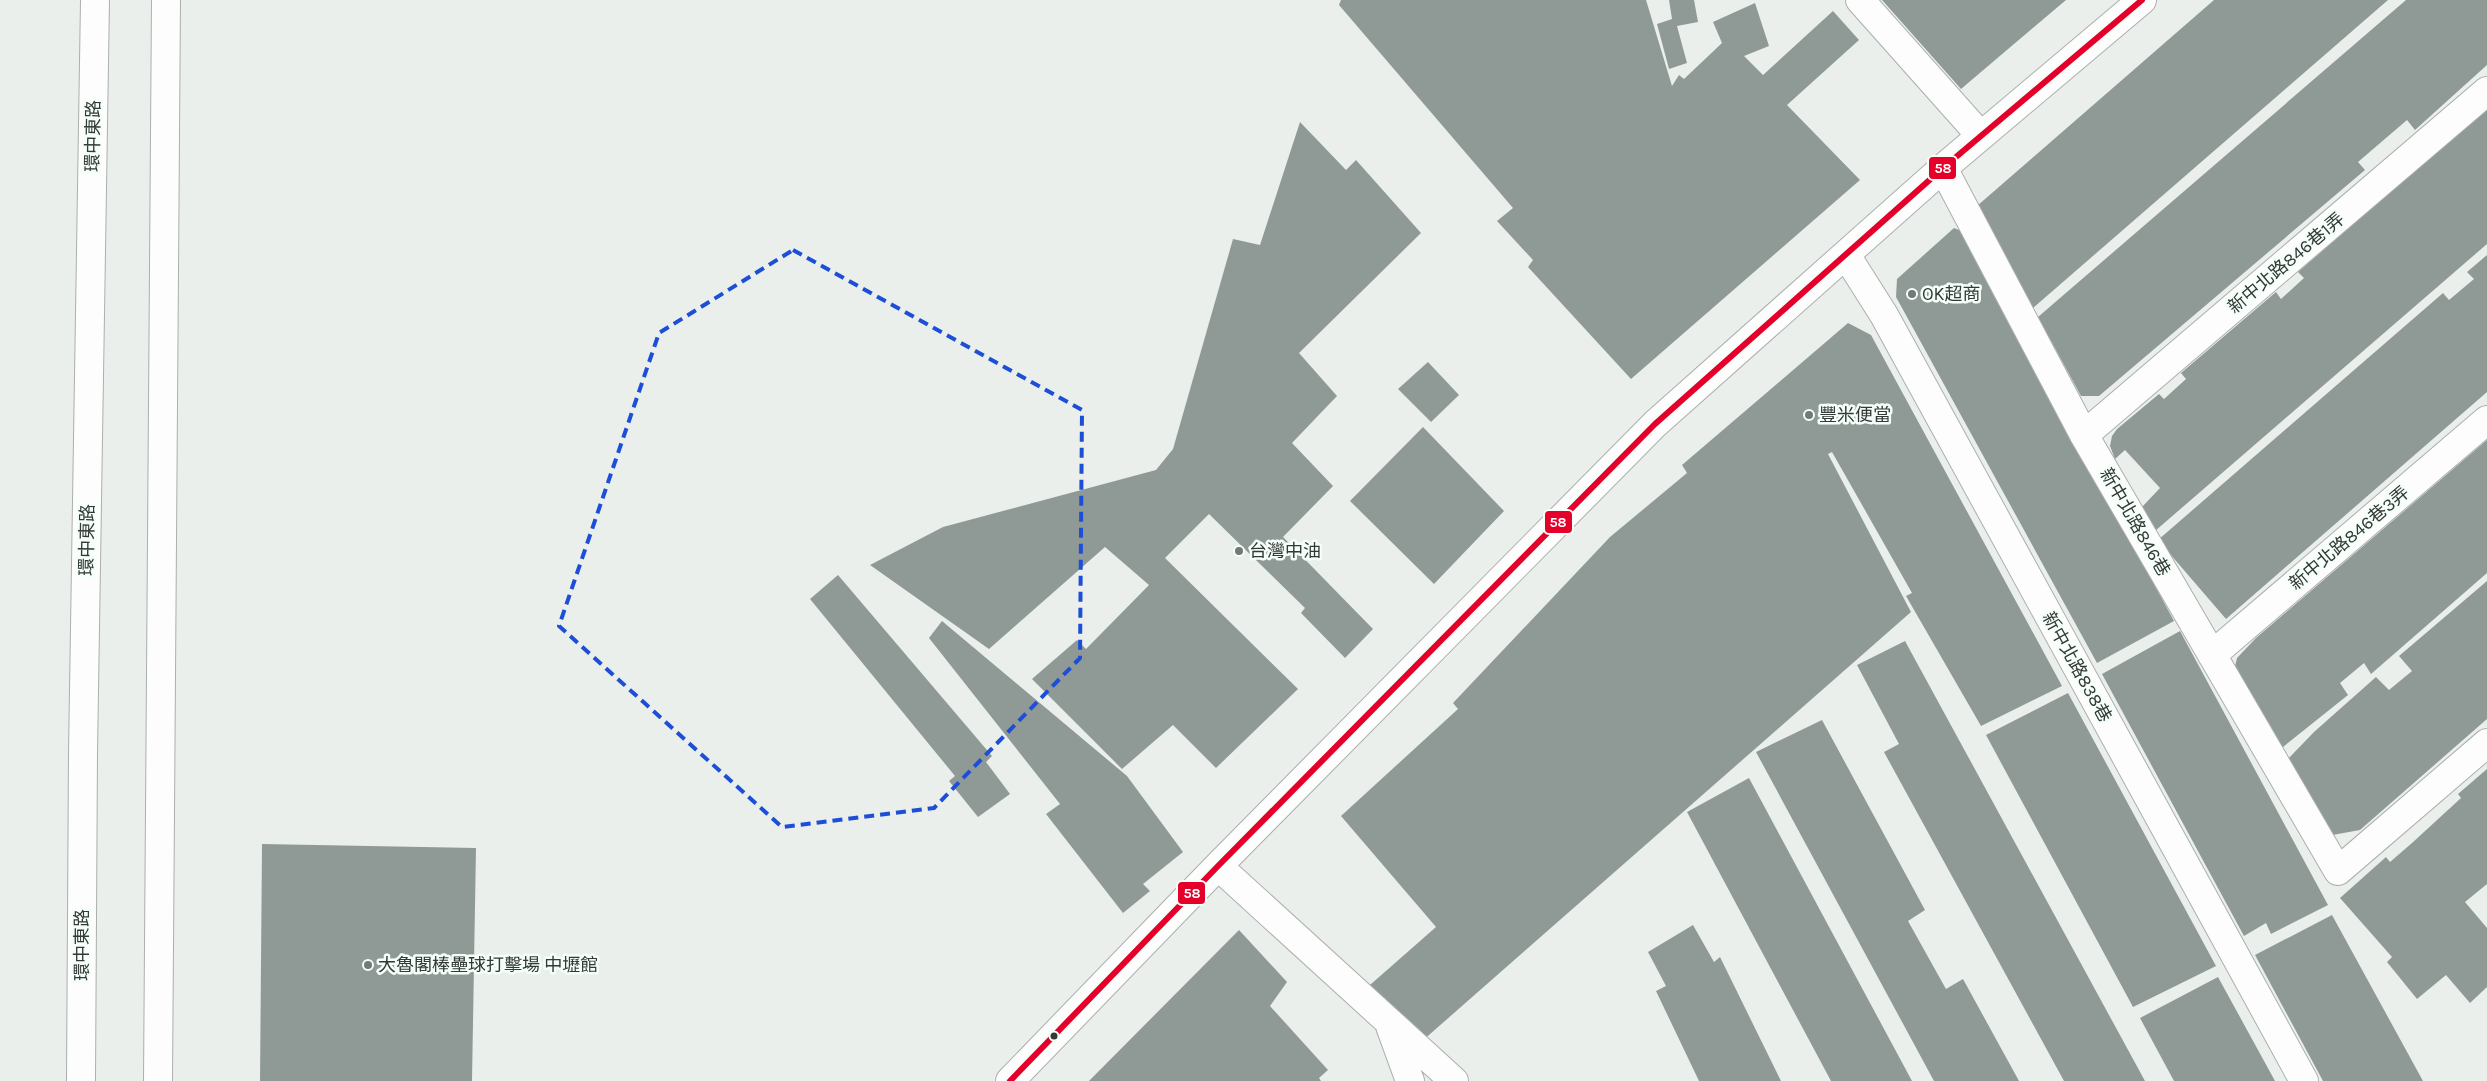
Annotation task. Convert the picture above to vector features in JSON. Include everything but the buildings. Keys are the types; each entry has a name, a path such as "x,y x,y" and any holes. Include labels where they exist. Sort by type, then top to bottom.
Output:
{"street":[{"name":"環中東路","path":"81,1081 83,753 94,0"},
{"path":"158,1081 166,0"},
{"path":"1860,0 1981,136"},
{"path":"1010,1081 1218,866 1655,424 1943,168 2142,0"},
{"name":"新中北路846巷1弄","path":"2084,435 2487,91"},
{"name":"新中北路846巷","path":"1943,168 2084,435 2338,871 2487,743"},
{"name":"新中北路838巷","path":"1846,255 1884,315 2304,1081"},
{"name":"新中北路846巷3弄","path":"2212,655 2487,420"},
{"path":"1218,866 1454,1081"},
{"path":"1388,1022 1410,1081"}],"highlighted area":[{"path":"793,250 1082,410 1080,658 934,808 782,827 559,626 659,333"}],"transit line":[{"name":"58","path":"1010,1081 1218,866 1655,424 1943,168 2142,0"}],"place":[{"name":"OK超商","path":"1912,294"},
{"name":"豐米便當","path":"1809,415"},
{"name":"台灣中油","path":"1239,551"},
{"name":"大魯閣棒壘球打擊場 中壢館","path":"368,965"}]}
